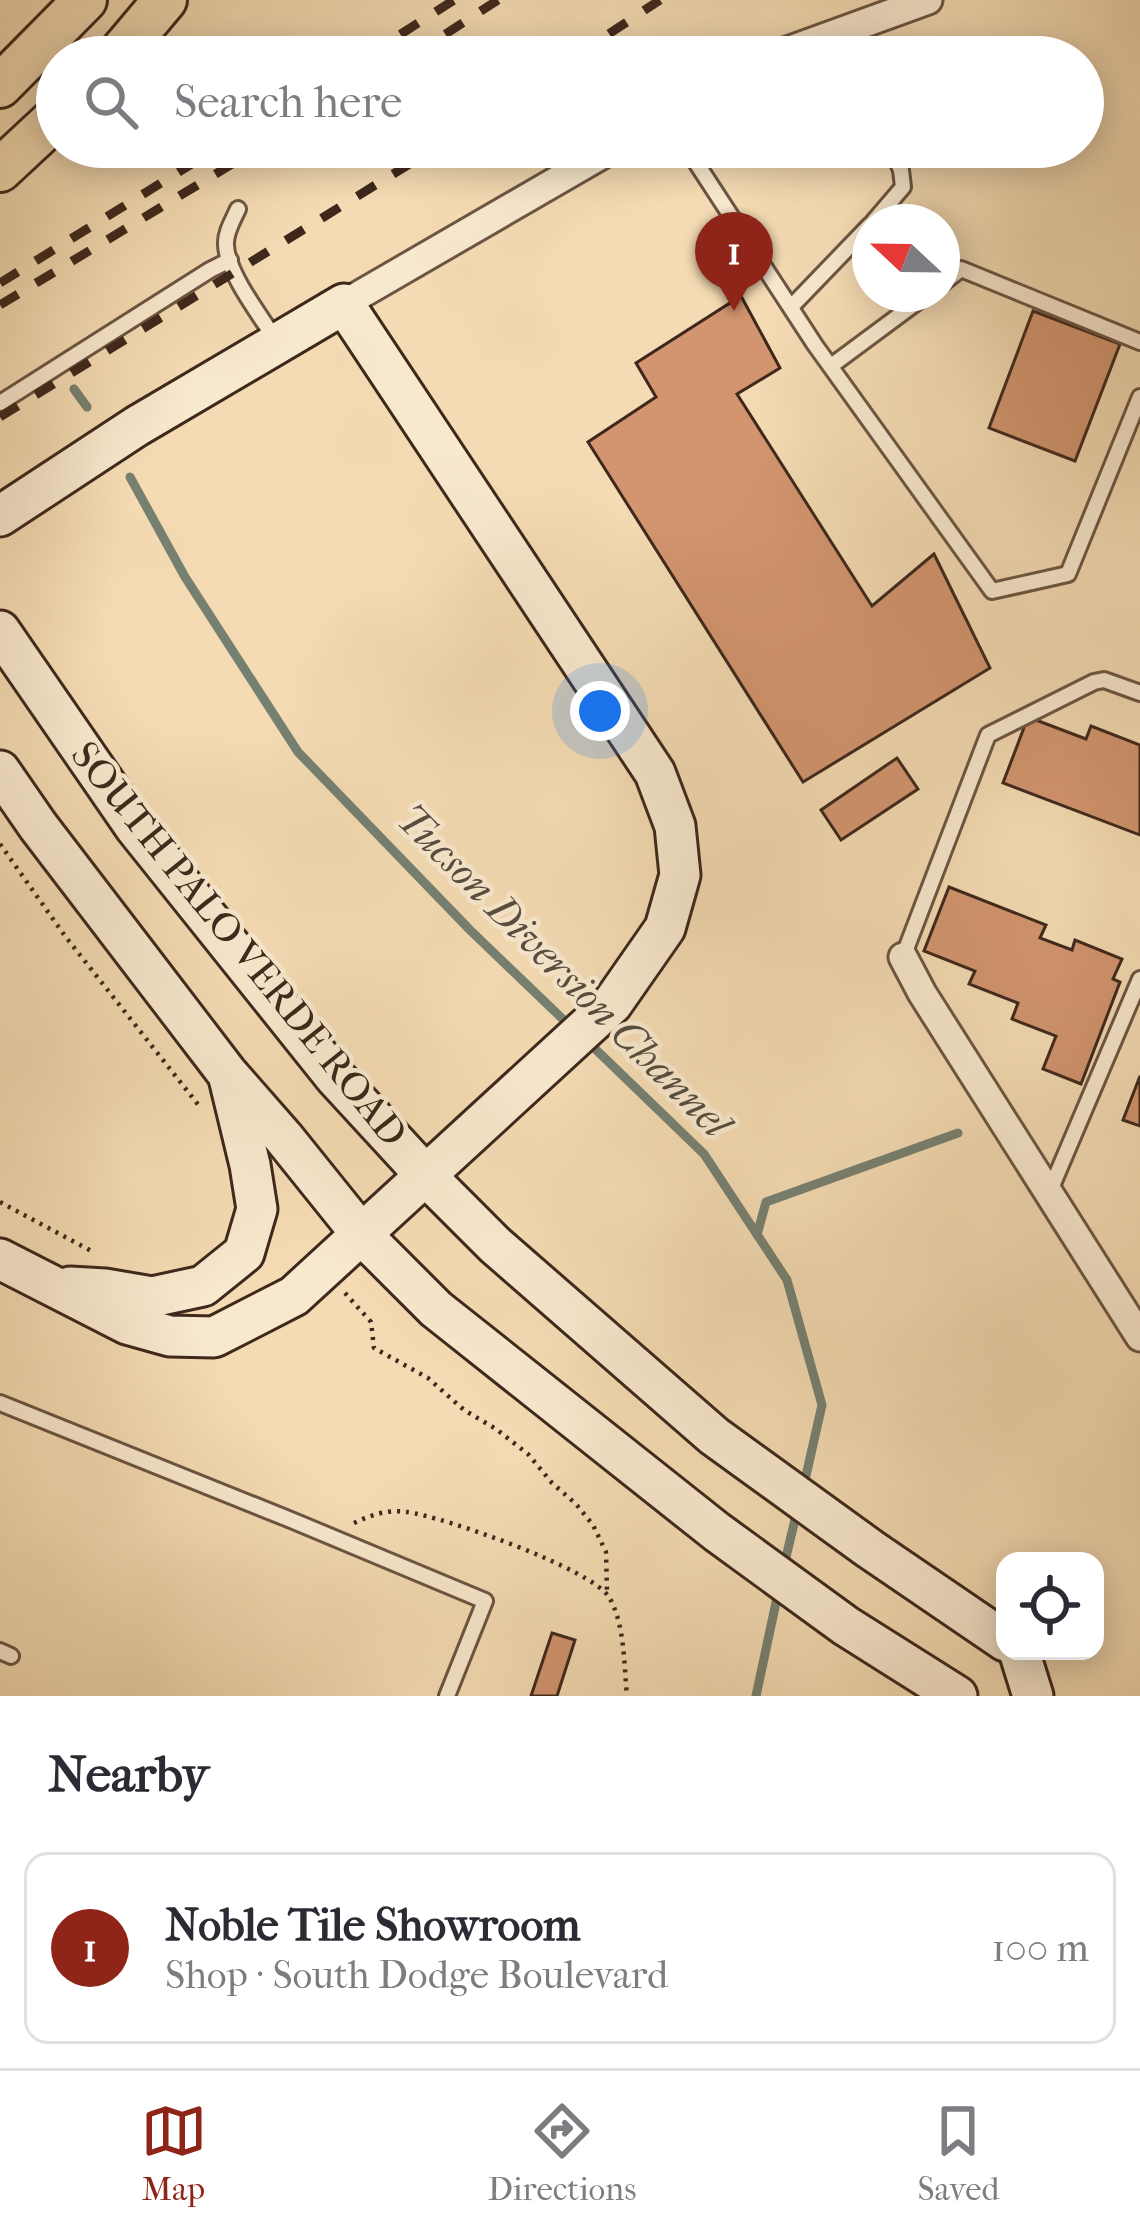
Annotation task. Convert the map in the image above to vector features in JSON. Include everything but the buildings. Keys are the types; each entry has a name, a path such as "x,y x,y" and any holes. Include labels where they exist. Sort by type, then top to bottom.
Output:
{"main road":[{"path":"49,36 85,0"},
{"path":"128,36 153,0"},
{"path":"132,36 165,0"},
{"path":"0,86 36,50"},
{"path":"3,167 36,136"},
{"path":"0,516 77,463 344,304 655,773 675,826 680,875 664,928 612,1004 295,1296 214,1337 170,1336 127,1324 0,1258"},
{"name":"SOUTH PALO VERDE ROAD","path":"0,631 135,826 335,1077 427,1177 495,1245 714,1436 996,1635"},
{"name":"SOUTH PALO VERDE ROAD","path":"0,771 227,1073 362,1235 436,1309 717,1532 846,1625 957,1696"},
{"path":"59,1287 152,1297 203,1286 244,1253 257,1209 227,1073"},
{"path":"1021,1660 1033,1696"}],"street":[{"path":"863,36 928,0"},
{"path":"344,304 579,168"},
{"path":"903,957 1140,1337"}],"lane":[{"path":"700,168 831,366 992,591 1068,574 1140,397"},
{"path":"891,204 903,187 900,168"},
{"path":"238,209 226,245 233,271 277,343"},
{"path":"792,306 852,244"},
{"path":"0,403 230,260"},
{"path":"960,270 1140,342"},
{"path":"831,366 904,312"},
{"path":"903,957 988,735 1094,682 1104,680 1140,693"},
{"path":"1049,1193 1140,979"},
{"path":"0,1402 484,1601 447,1696"}],"path":[{"path":"0,844 65,936 203,1112"},
{"path":"0,1202 110,1258"},
{"path":"371,1322 374,1348 428,1378 464,1410 528,1454 593,1525 606,1552 607,1592 616,1612 627,1696"},
{"path":"337,1539 350,1524 375,1513 404,1511 509,1543 607,1592"}],"waterway":[{"path":"74,389 87,407"},
{"name":"Tucson Diversion Channel","path":"130,477 185,577 298,752 570,1026"},
{"name":"Tucson Diversion Channel","path":"587,1041 704,1154 787,1280 822,1405 803,1489"},
{"path":"757,1235 766,1202 958,1133"},
{"name":"Tucson Diversion Channel","path":"783,1570 797,1511"},
{"name":"Tucson Diversion Channel","path":"756,1696 778,1593"}],"railway":[{"path":"398,36 454,0"},
{"path":"442,36 498,0"},
{"path":"606,36 660,0"},
{"path":"0,283 185,168"},
{"path":"0,305 225,168"},
{"path":"0,417 403,168"}],"place":[{"name":"Noble Tile Showroom","path":"734,311"}]}
